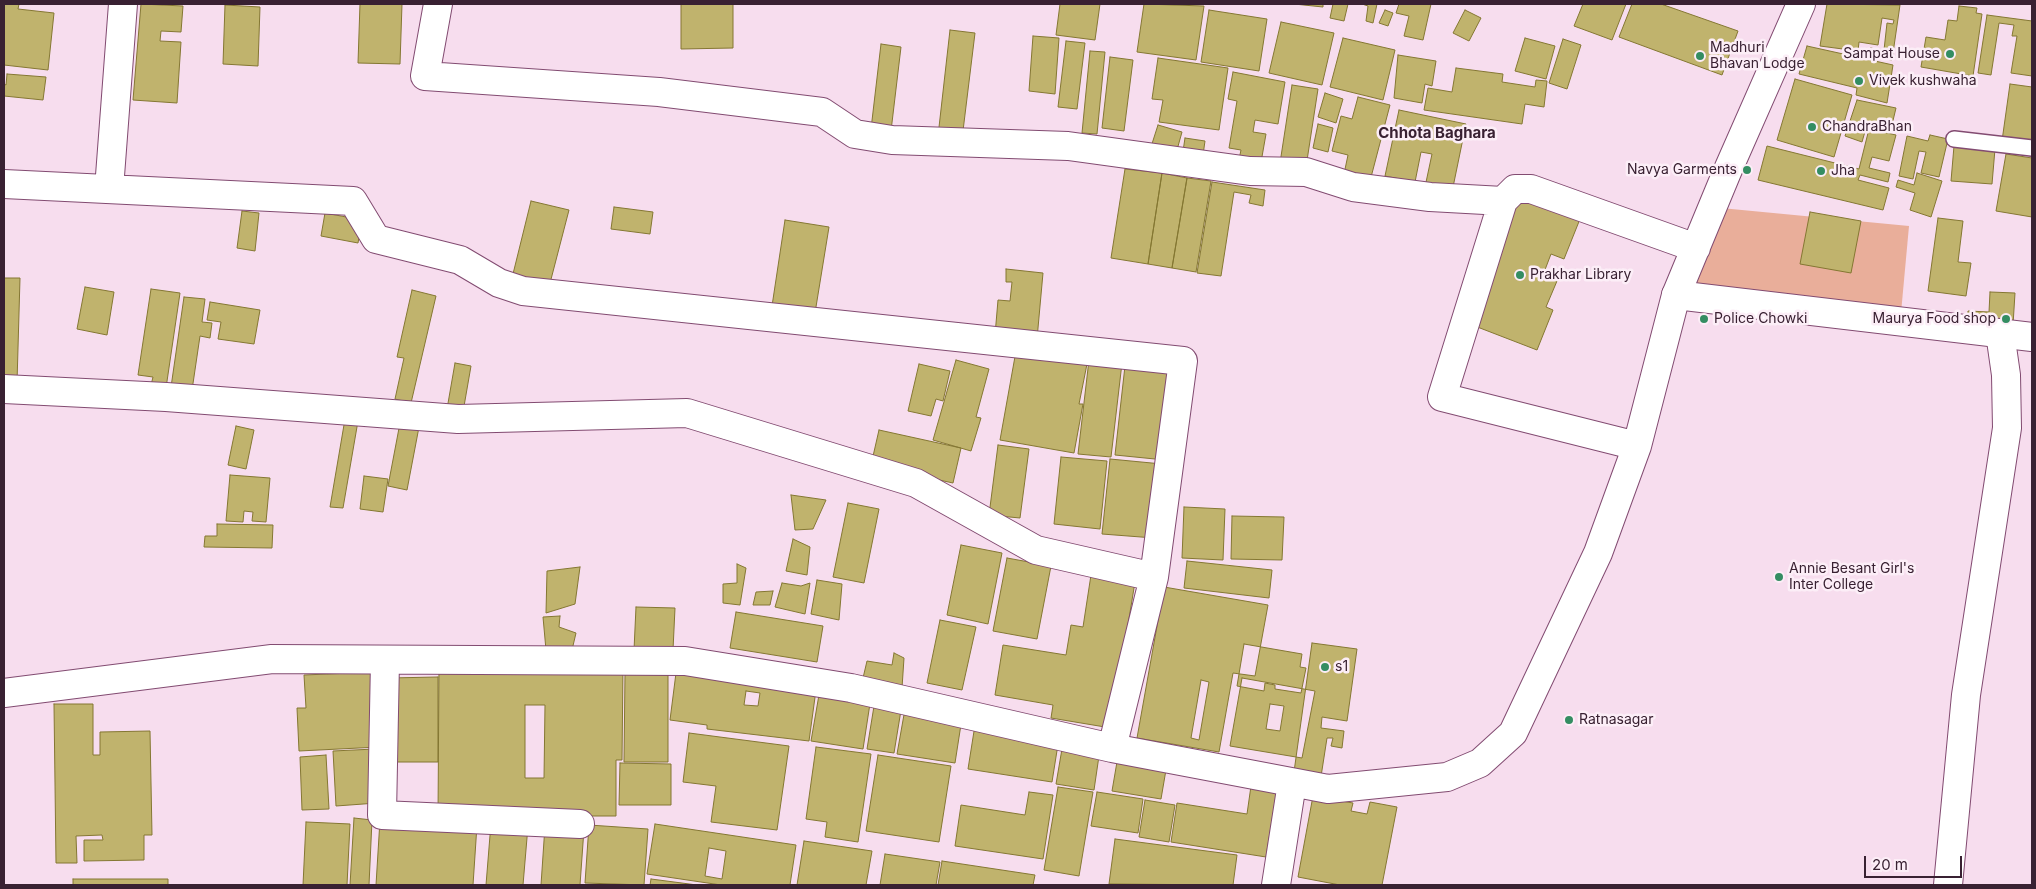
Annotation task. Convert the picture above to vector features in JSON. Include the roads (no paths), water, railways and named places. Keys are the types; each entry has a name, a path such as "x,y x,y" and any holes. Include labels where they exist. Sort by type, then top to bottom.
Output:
{"street":[{"path":"109,189 124,4"},
{"path":"438,4 425,76 659,92 822,112 855,134 892,140 1068,146 1250,171 1306,172 1353,187 1411,195 1503,200"},
{"path":"4,693 272,659 685,661 851,688 1112,748 1328,789 1447,777 1480,763 1513,733 1598,553 1637,446 1676,296 1801,4"},
{"path":"4,184 353,201 376,239 460,260 499,283 523,291 1183,361 1154,577 1112,748"},
{"path":"1637,446 1442,397 1503,200 1515,189 1531,189 1696,248"},
{"path":"1676,296 2032,337"},
{"path":"1948,885 1966,695 2007,428 2006,375 2000,333"},
{"path":"4,389 166,397 458,419 688,414 916,483 1036,550 1154,577"},
{"path":"385,661 382,815 580,824"},
{"path":"1276,885 1292,783"}],"lane":[{"path":"1954,139 2032,148"}],"place":[{"name":"Sampat House","path":"1950,54"},
{"name":"Madhuri Bhavan Lodge","path":"1700,56"},
{"name":"Vivek kushwaha","path":"1859,81"},
{"name":"ChandraBhan","path":"1812,127"},
{"name":"Navya Garments","path":"1747,170"},
{"name":"Jha","path":"1821,171"},
{"name":"Prakhar Library","path":"1520,275"},
{"name":"Police Chowki","path":"1704,319"},
{"name":"Maurya Food shop","path":"2006,319"},
{"name":"Annie Besant Girl's Inter College","path":"1779,577"},
{"name":"s1","path":"1325,667"},
{"name":"Ratnasagar","path":"1569,720"}],"district":[{"name":"Chhota Baghara","path":"1437,133"}]}
